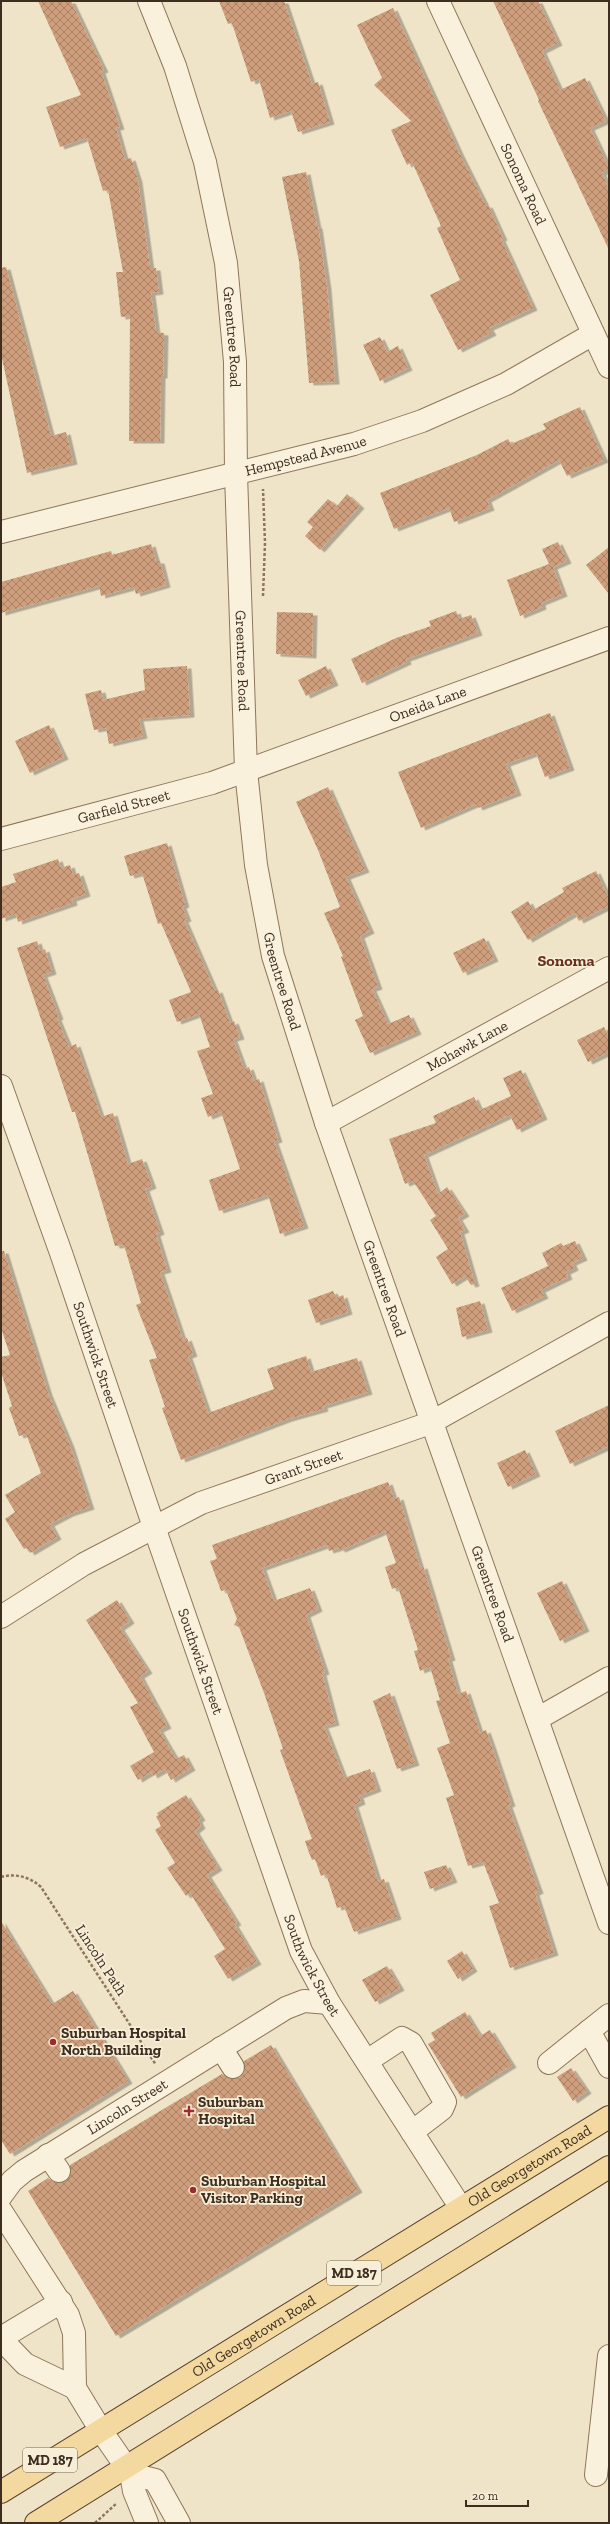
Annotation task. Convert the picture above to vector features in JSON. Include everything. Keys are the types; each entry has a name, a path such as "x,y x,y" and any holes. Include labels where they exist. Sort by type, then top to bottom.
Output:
{"main road":[{"name":"Old Georgetown Road","path":"1,2492 100,2429 609,2117"},
{"name":"MD 187","path":"36,2523 131,2478 609,2167"}],"street":[{"name":"Greentree Road","path":"149,1 175,66 205,162 226,263 235,362 236,474 246,771 256,865 273,956 326,1123 430,1423 609,1923"},
{"name":"Sonoma Road","path":"438,1 609,367"},
{"name":"Hempstead Avenue","path":"1,532 354,444 422,421 506,384 593,334"},
{"name":"Oneida Lane","path":"246,771 609,638"},
{"name":"Garfield Street","path":"1,839 212,783 246,771"},
{"name":"Mohawk Lane","path":"326,1123 609,968"},
{"name":"Southwick Street","path":"1,1086 62,1253 154,1527 301,1951 329,2003 461,2208"},
{"name":"Grant Street","path":"1,1617 84,1564 201,1503 430,1423 609,1323"},
{"path":"537,1719 609,1678"},
{"name":"Lincoln Street","path":"1,2196 12,2181 54,2163 167,2082 286,2008 304,2001 329,2003"},
{"path":"549,2063 609,2015"},
{"path":"589,2031 609,2067"},
{"path":"367,2061 402,2038 411,2043 445,2102 442,2109 412,2132"},
{"path":"221,2048 233,2067"},
{"path":"1,2210 61,2302 74,2333 75,2388 131,2478 147,2523"},
{"path":"61,2302 1,2338 12,2353 25,2364 75,2388"},
{"path":"596,2475 609,2356"},
{"path":"131,2478 155,2480 179,2523"}],"path":[{"path":"262,467 264,506 263,600"},
{"path":"237,507 264,506"},
{"name":"Lincoln Path","path":"1,1877 16,1875 27,1878 41,1888 167,2082"},
{"path":"95,2523 116,2504 131,2478"}],"building":[{"path":"38,1 71,1 104,70 101,71 120,127 116,128 125,160 131,158 138,180 150,268 156,268 159,292 151,293 156,332 164,333 163,376 161,376 160,441 129,441 130,316 121,317 116,272 123,272 108,190 103,191 87,138 60,147 46,107 81,95"},
{"path":"219,1 284,1 312,84 318,82 330,122 298,132 291,111 270,118 259,79 251,82 232,23 228,24"},
{"path":"493,1 538,1 558,43 542,51 560,90 585,78 606,121 590,128 609,168 602,173 609,189 609,250 538,101 539,100"},
{"path":"393,8 459,152 486,206 488,205 503,238 501,239 533,308 489,328 492,333 458,350 430,295 460,280 437,228 441,226 412,162 407,165 391,130 411,121 374,85 382,78 357,25"},
{"path":"306,172 318,226 327,287 335,382 309,383 299,261 282,177"},
{"path":"6,267 51,436 66,432 73,462 27,473 1,354 1,268"},
{"path":"380,337 387,352 398,346 408,368 380,381 363,345"},
{"path":"580,407 604,460 567,476 559,460 487,500 490,508 454,522 449,508 394,529 380,493 477,455 508,439 511,444 546,429 543,424"},
{"path":"347,494 360,506 320,550 305,536 313,527 307,522 328,499 337,506"},
{"path":"558,542 567,561 553,567 563,594 541,603 542,607 520,616 507,580 549,564 542,549"},
{"path":"151,544 156,561 160,561 166,585 136,594 134,587 101,596 99,586 1,613 1,582 111,551 112,555"},
{"path":"609,547 609,594 586,565"},
{"path":"456,611 459,619 471,615 478,633 406,659 407,662 362,683 351,659 396,638 431,626 429,621"},
{"path":"277,612 313,613 312,656 276,654"},
{"path":"187,666 190,715 139,719 143,736 109,744 106,728 94,730 85,694 101,690 103,700 145,690 143,669"},
{"path":"326,666 334,683 306,696 298,680"},
{"path":"550,713 570,768 545,777 536,753 506,764 517,793 478,808 476,804 421,828 398,772"},
{"path":"49,725 64,757 30,773 15,741"},
{"path":"328,787 365,870 346,877 370,931 360,936 378,987 372,989 388,1024 409,1015 417,1032 370,1053 355,1020 363,1016 341,957 343,956 324,913 340,907 318,850 296,802"},
{"path":"167,843 185,905 182,906 187,919 184,920 215,991 218,990 230,1023 234,1021 240,1037 233,1039 244,1069 249,1067 254,1081 259,1079 278,1140 274,1141 304,1226 280,1234 268,1195 219,1211 209,1180 240,1169 221,1112 208,1117 201,1098 213,1094 197,1051 210,1047 199,1014 177,1022 169,1000 191,992 161,923 158,924 142,873 130,876 124,856"},
{"path":"58,859 61,868 70,865 73,875 79,873 86,894 72,899 73,903 18,922 16,914 1,919 1,887 16,882 13,874"},
{"path":"596,871 609,899 609,906 579,921 575,913 528,940 511,912 528,901 533,910 564,892 562,888"},
{"path":"484,938 494,959 463,973 453,953"},
{"path":"37,941 40,951 45,949 52,972 43,975 59,1017 57,1018 69,1047 76,1044 101,1117 113,1113 128,1164 142,1159 152,1186 145,1189 160,1232 156,1234 167,1270 160,1272 183,1340 187,1338 193,1354 188,1356 208,1413 274,1389 267,1369 306,1356 311,1372 357,1358 368,1392 323,1406 324,1409 288,1419 181,1460 162,1408 165,1407 149,1360 157,1358 136,1305 141,1303 124,1245 115,1246 75,1112 72,1112 17,948"},
{"path":"604,1027 609,1037 609,1052 588,1062 577,1040"},
{"path":"521,1070 543,1117 517,1130 510,1115 424,1155 438,1194 447,1187 465,1214 458,1218 465,1230 460,1232 475,1284 471,1285 465,1276 452,1284 436,1257 448,1249 430,1220 436,1216 413,1181 405,1184 389,1139 436,1123 433,1116 474,1097 480,1110 511,1096 503,1078"},
{"path":"575,1241 583,1258 572,1263 574,1268 566,1272 568,1277 541,1290 544,1296 512,1311 501,1288 548,1266 542,1253 561,1243 563,1246"},
{"path":"1,1251 4,1251 48,1393 70,1445 90,1507 69,1514 50,1524 57,1537 30,1553 27,1548 24,1549 5,1519 15,1512 5,1495 41,1473 26,1434 19,1436 9,1408 12,1406 1,1372 1,1357 10,1355 1,1328"},
{"path":"333,1291 336,1298 343,1295 348,1312 316,1323 308,1300"},
{"path":"480,1301 488,1330 462,1337 456,1308"},
{"path":"609,1405 609,1446 570,1464 555,1431"},
{"path":"525,1450 536,1474 508,1487 497,1463"},
{"path":"388,1482 394,1499 399,1497 420,1567 423,1566 451,1658 448,1659 458,1694 466,1691 480,1733 486,1730 511,1804 508,1805 539,1891 535,1893 554,1953 510,1968 489,1906 499,1903 483,1862 468,1866 446,1798 454,1795 437,1748 450,1743 436,1701 440,1700 430,1667 420,1671 414,1651 418,1650 398,1587 392,1589 385,1567 396,1563 385,1531 341,1550 339,1548 329,1551 327,1545 262,1568 274,1601 310,1588 318,1609 306,1615 325,1672 322,1673 335,1723 324,1726 344,1778 370,1769 377,1789 359,1796 361,1802 354,1805 378,1881 384,1879 397,1917 354,1932 344,1906 337,1908 326,1874 321,1876 315,1859 312,1860 308,1850 305,1841 312,1839 280,1750 283,1749 239,1627 234,1625 237,1619 226,1590 221,1591 210,1561 217,1559 212,1545"},
{"path":"562,1581 585,1629 560,1641 537,1593"},
{"path":"117,1600 130,1621 120,1628 148,1671 140,1676 167,1726 159,1730 176,1759 184,1755 191,1768 171,1780 165,1769 153,1776 151,1772 138,1780 130,1766 154,1752 130,1707 138,1703 86,1620"},
{"path":"390,1693 415,1763 397,1769 373,1701"},
{"path":"186,1795 201,1818 198,1820 201,1826 195,1831 218,1868 207,1875 237,1923 234,1924 257,1962 228,1979 214,1956 225,1949 190,1893 186,1896 167,1868 175,1863 155,1830 161,1826 156,1816 159,1815 157,1813"},
{"path":"446,1865 453,1880 430,1889 424,1872"},
{"name":"Suburban Hospital North Building","path":"1,1921 52,2004 73,1991 128,2081 10,2154 1,2140"},
{"path":"462,1951 473,1969 458,1979 447,1961"},
{"path":"387,1966 400,1988 375,2002 362,1980"},
{"path":"465,2012 480,2036 490,2030 512,2065 461,2097 428,2044 435,2040 431,2033"},
{"name":"Suburban Hospital Visitor Parking","path":"271,2045 358,2190 116,2336 28,2191 48,2178 54,2182 66,2181 70,2176 70,2165 222,2074 228,2078 239,2078 244,2072 244,2061"},
{"path":"571,2068 587,2091 573,2101 557,2077"}],"place":[{"name":"Suburban Hospital North Building","path":"53,2042"},
{"name":"Suburban Hospital","path":"189,2111"},
{"name":"Suburban Hospital Visitor Parking","path":"193,2190"}],"district":[{"name":"Sonoma","path":"566,960"}]}
